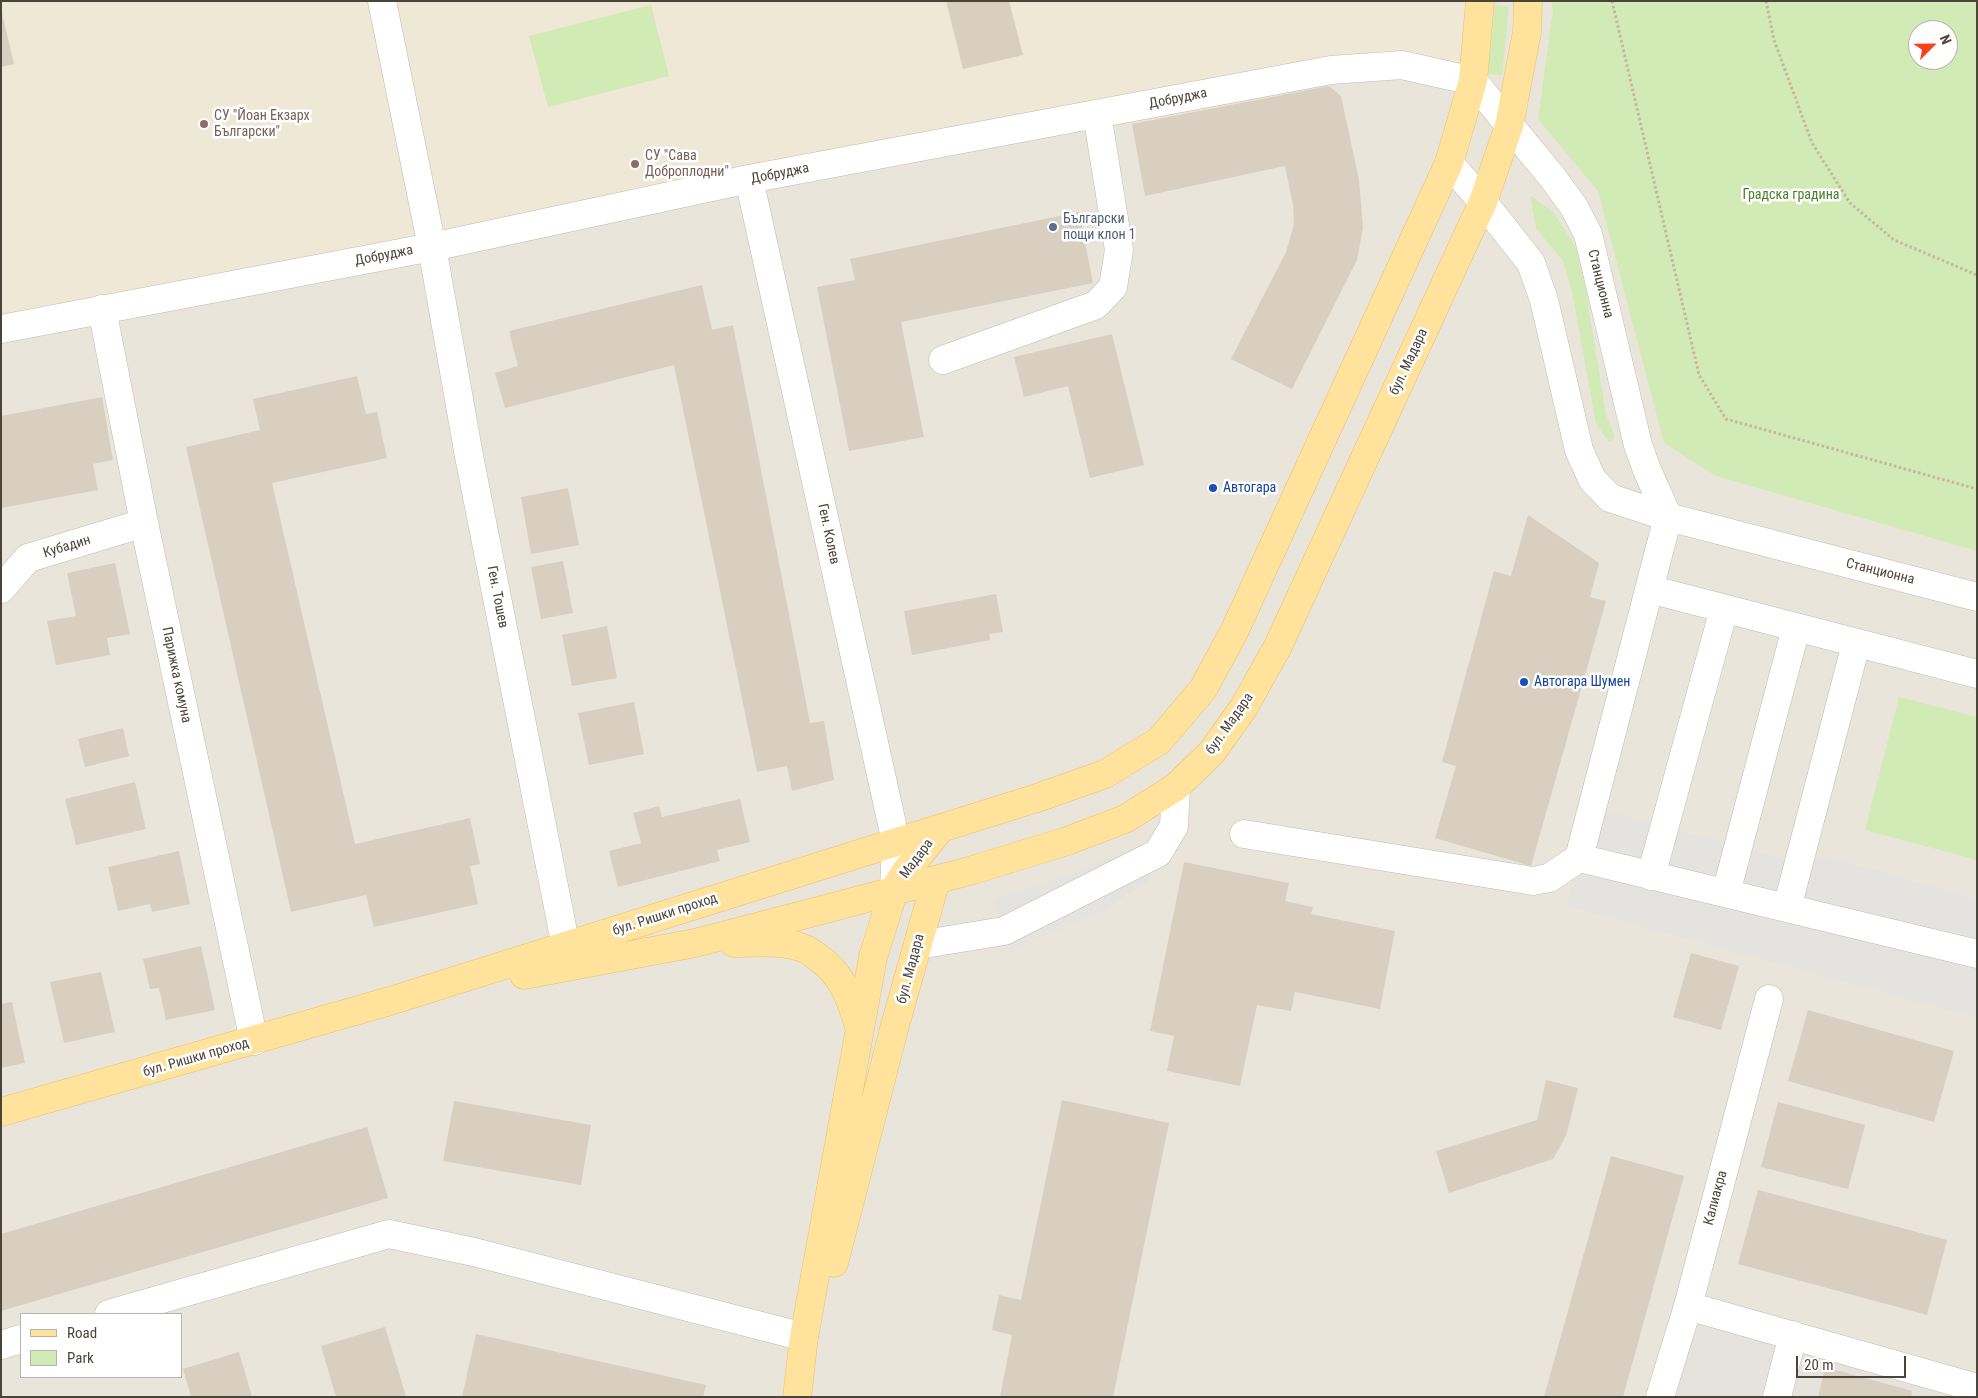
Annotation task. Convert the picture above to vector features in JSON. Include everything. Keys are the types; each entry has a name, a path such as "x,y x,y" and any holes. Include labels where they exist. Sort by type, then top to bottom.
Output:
{"main road":[{"path":"1449,163 1473,81 1480,1"},
{"name":"бул. Мадара","path":"798,1397 936,880 1067,841 1125,820 1176,787 1212,752 1244,706 1278,646 1483,202 1509,126 1526,32 1528,1"},
{"name":"Мадара","path":"894,890 907,849 941,828 1105,774 1159,741 1203,689 1234,632 1449,163"},
{"path":"907,849 936,880"},
{"name":"бул. Ришки проход","path":"1,1112 254,1041 566,947 907,849"},
{"name":"бул. Ришки проход","path":"390,1001 695,943 936,880"},
{"name":"бул. Мадара","path":"798,1397 804,1337 859,1027 873,957 894,890"},
{"path":"695,943 778,943 804,948 828,964 838,978 852,1005 859,1027"}],"street":[{"name":"Ген. Тошев","path":"382,1 432,247 471,466 566,947"},
{"name":"Добруджа","path":"1,329 432,247 749,179 1331,70 1402,65 1473,81"},
{"name":"Станционна","path":"1473,81 1553,178 1574,207 1588,234 1638,445 1668,517"},
{"path":"943,360 1096,305 1114,287 1119,250 1097,114"},
{"path":"1449,163 1483,202"},
{"name":"Ген. Колев","path":"749,179 907,849"},
{"name":"Станционна","path":"1483,202 1531,264 1544,300 1579,450 1592,479 1610,498 1668,517 1977,597"},
{"name":"Парижка комуна","path":"102,309 144,523 254,1041"},
{"path":"1244,834 1533,881 1549,878 1579,858 1668,517"},
{"name":"Кубадин","path":"1,589 28,558 144,523"},
{"path":"1649,589 1977,674"},
{"path":"1652,876 1724,609"},
{"path":"1726,893 1796,628"},
{"path":"1787,908 1856,644"},
{"path":"918,945 1004,931 1158,853 1174,826 1176,787"},
{"path":"1579,858 1977,954"},
{"name":"Калиакра","path":"1660,1397 1688,1306 1769,999"},
{"path":"112,1313 389,1234 474,1252 804,1337"},
{"path":"1688,1306 1977,1388"},
{"path":"1777,1397 1793,1335"},
{"path":"1,1345 20,1339"}],"path":[{"path":"1612,1 1699,375 1726,419 1977,490"},
{"path":"1766,1 1774,40 1812,144 1850,203 1894,240 1977,275"}],"shaded area":[{"path":"1,1 1977,1 1977,1388 1660,1397 1,1397"},
{"path":"1,1 1480,1 1473,81 1402,65 1,329"},
{"path":"1592,807 1773,856 1829,857 1977,899 1977,1018 1566,906"},
{"path":"1141,845 1158,853 1149,881 1099,913 1011,949 994,900 1090,867"},
{"path":"1688,1306 1977,1397 1660,1397"}],"green space":[{"name":"Градска градина","path":"1551,1 1977,1 1977,551 1716,476 1664,443 1598,191 1538,119 1553,10"},
{"path":"651,5 669,76 548,107 529,36"},
{"path":"1495,5 1509,7 1502,75 1488,74"},
{"path":"1530,195 1553,212 1576,247 1586,292 1606,414 1615,438 1609,442 1596,424 1572,291 1563,261 1536,228"},
{"path":"1899,697 1977,717 1977,860 1865,830"}],"building":[{"path":"946,1 1009,1 1023,55 963,69"},
{"path":"1,9 14,64 1,67"},
{"path":"1329,86 1341,96 1359,180 1363,228 1357,260 1292,389 1231,359 1286,252 1294,224 1293,205 1285,166 1145,196 1132,124"},
{"path":"1079,212 1093,283 901,322 924,437 849,451 817,287 855,280 850,259"},
{"path":"702,285 712,330 733,325 810,723 824,721 834,780 792,791 787,766 757,772 674,365 505,408 495,373 518,366 509,331"},
{"path":"1112,334 1144,465 1090,478 1068,386 1024,397 1014,357"},
{"path":"357,376 366,414 377,412 387,458 272,483 355,844 470,818 480,864 470,866 478,904 374,927 366,895 291,912 186,447 260,430 253,399"},
{"path":"102,397 113,460 93,464 98,490 1,508 1,416"},
{"path":"568,488 579,545 531,554 521,497"},
{"name":"Автогара Шумен","path":"1528,515 1599,563 1590,597 1606,601 1531,866 1435,838 1456,766 1442,762 1494,571 1511,576"},
{"path":"563,561 573,613 541,619 531,567"},
{"path":"115,563 130,634 107,638 110,655 56,665 47,621 76,616 67,573"},
{"path":"996,594 1003,632 989,634 990,640 912,655 904,611"},
{"path":"607,626 617,678 572,686 562,635"},
{"path":"634,702 644,754 589,765 578,713"},
{"path":"123,728 129,756 85,767 78,739"},
{"path":"135,782 146,829 76,845 65,799"},
{"path":"740,799 750,842 717,850 720,861 618,887 609,851 641,843 633,813 659,806 662,817"},
{"path":"179,851 190,904 152,912 150,904 118,911 108,867"},
{"path":"1184,862 1289,883 1285,901 1313,907 1311,914 1395,931 1380,1009 1295,992 1291,1011 1257,1005 1240,1086 1167,1071 1174,1036 1150,1031"},
{"path":"201,946 215,1010 166,1020 159,988 150,989 143,959"},
{"path":"1691,953 1739,966 1721,1030 1673,1017"},
{"path":"101,972 115,1032 64,1043 50,982"},
{"path":"12,1002 25,1063 1,1068 1,1004"},
{"path":"1808,1010 1954,1051 1934,1122 1788,1081"},
{"path":"1546,1080 1578,1088 1566,1136 1553,1159 1449,1193 1436,1151 1537,1120"},
{"path":"1062,1100 1169,1123 1113,1397 1000,1397 1012,1335 992,1330 999,1295 1021,1300"},
{"path":"454,1101 591,1125 581,1185 443,1161"},
{"path":"1778,1102 1865,1125 1848,1189 1761,1167"},
{"path":"367,1127 388,1198 1,1311 1,1234"},
{"path":"1611,1156 1684,1176 1623,1397 1544,1397"},
{"path":"1758,1190 1947,1240 1927,1315 1738,1264"},
{"path":"385,1327 406,1396 336,1397 321,1346"},
{"path":"476,1334 706,1385 703,1397 462,1397"},
{"path":"239,1352 252,1397 191,1397 183,1369"},
{"path":"1825,1367 1912,1391 1911,1397 1818,1397"}],"place":[{"name":"СУ \"Йоан Екзарх Български\"","path":"204,124"},
{"name":"СУ \"Сава Доброплодни\"","path":"635,164"},
{"name":"Български пощи клон 1","path":"1053,227"},
{"name":"Автогара","path":"1213,488"},
{"name":"Автогара Шумен","path":"1524,682"}]}
